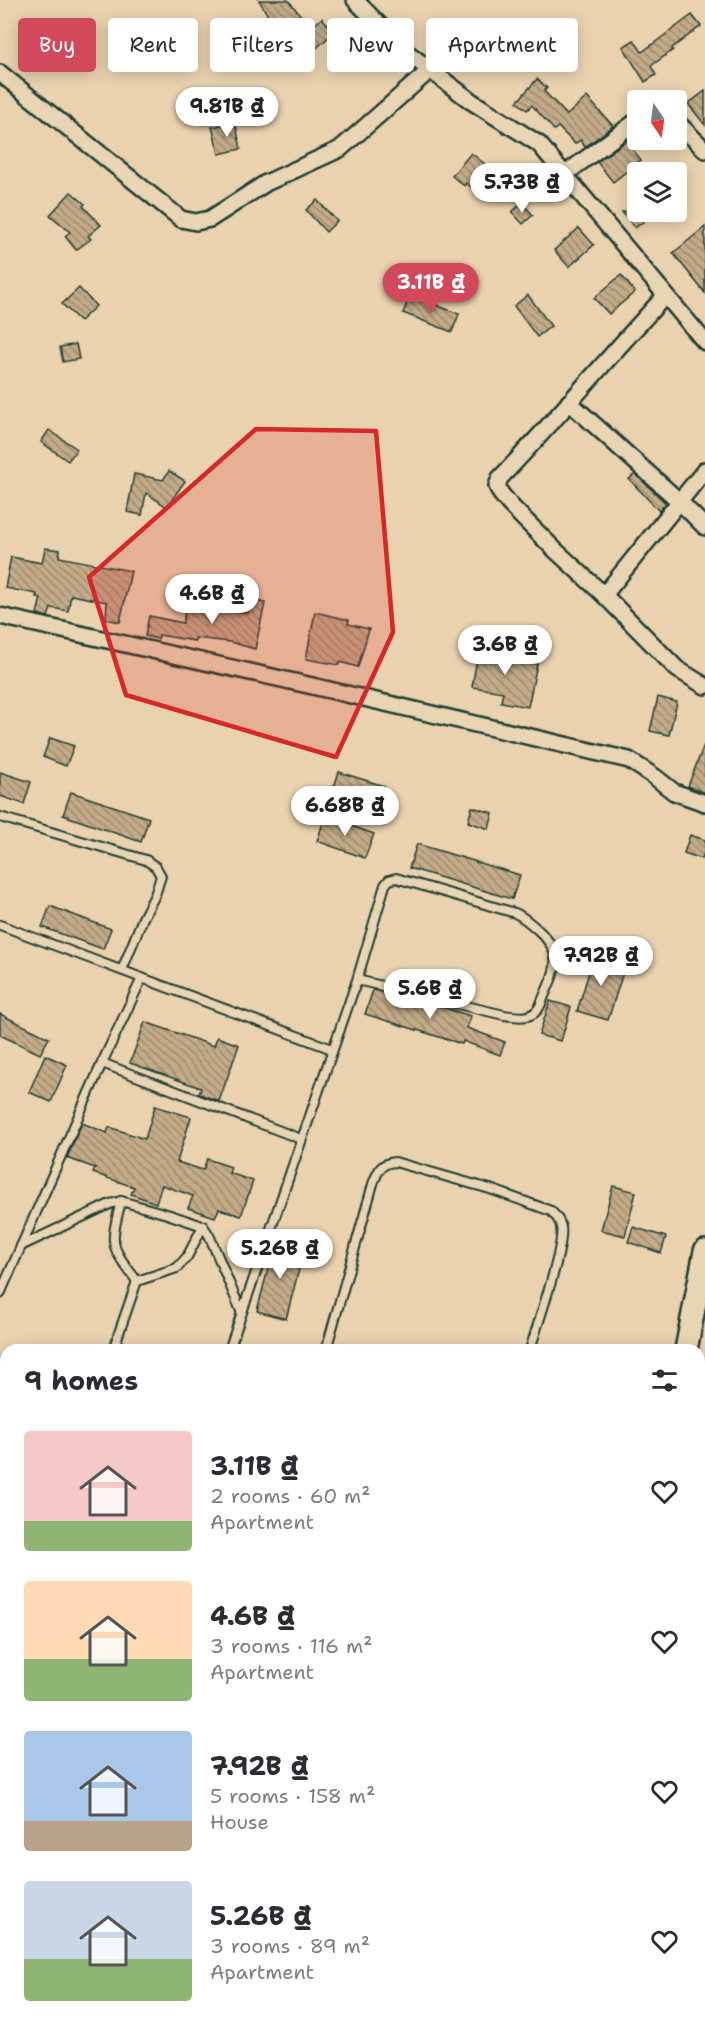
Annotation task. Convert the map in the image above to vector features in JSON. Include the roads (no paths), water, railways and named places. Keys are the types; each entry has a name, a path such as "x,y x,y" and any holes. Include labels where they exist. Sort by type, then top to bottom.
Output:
{"street":[{"path":"355,0 405,51 426,67"},
{"path":"0,73 181,219 196,222 210,219 266,183 340,149 428,72"},
{"path":"433,72 471,101 539,144 705,342"},
{"path":"565,174 627,128"},
{"path":"687,132 705,150"},
{"path":"665,296 569,402 546,431 500,478 498,486 501,494 511,506 677,669 705,686"},
{"path":"569,402 705,527"},
{"path":"604,595 705,470"},
{"path":"0,616 319,687 629,760 674,792 705,802"},
{"path":"687,1344 705,1251"}],"lane":[{"path":"0,817 146,860 156,867 161,876 155,895 122,970"},
{"path":"231,1344 357,980 385,885 389,880 396,878 523,916 549,940 555,950 556,963 540,1006 537,1012 529,1016 504,1015 357,980"},
{"path":"0,925 332,1049"},
{"path":"0,1294 142,978"},
{"path":"102,1063 301,1139"},
{"path":"328,1344 373,1184 380,1168 386,1163 394,1162 490,1189 551,1211 557,1218 561,1227 560,1247 532,1344"},
{"path":"21,1246 121,1201 203,1226 209,1235 241,1311"},
{"path":"121,1201 113,1232 113,1243 117,1255 137,1281"},
{"path":"137,1281 177,1268 187,1257 203,1226"},
{"path":"114,1344 137,1281"}]}
